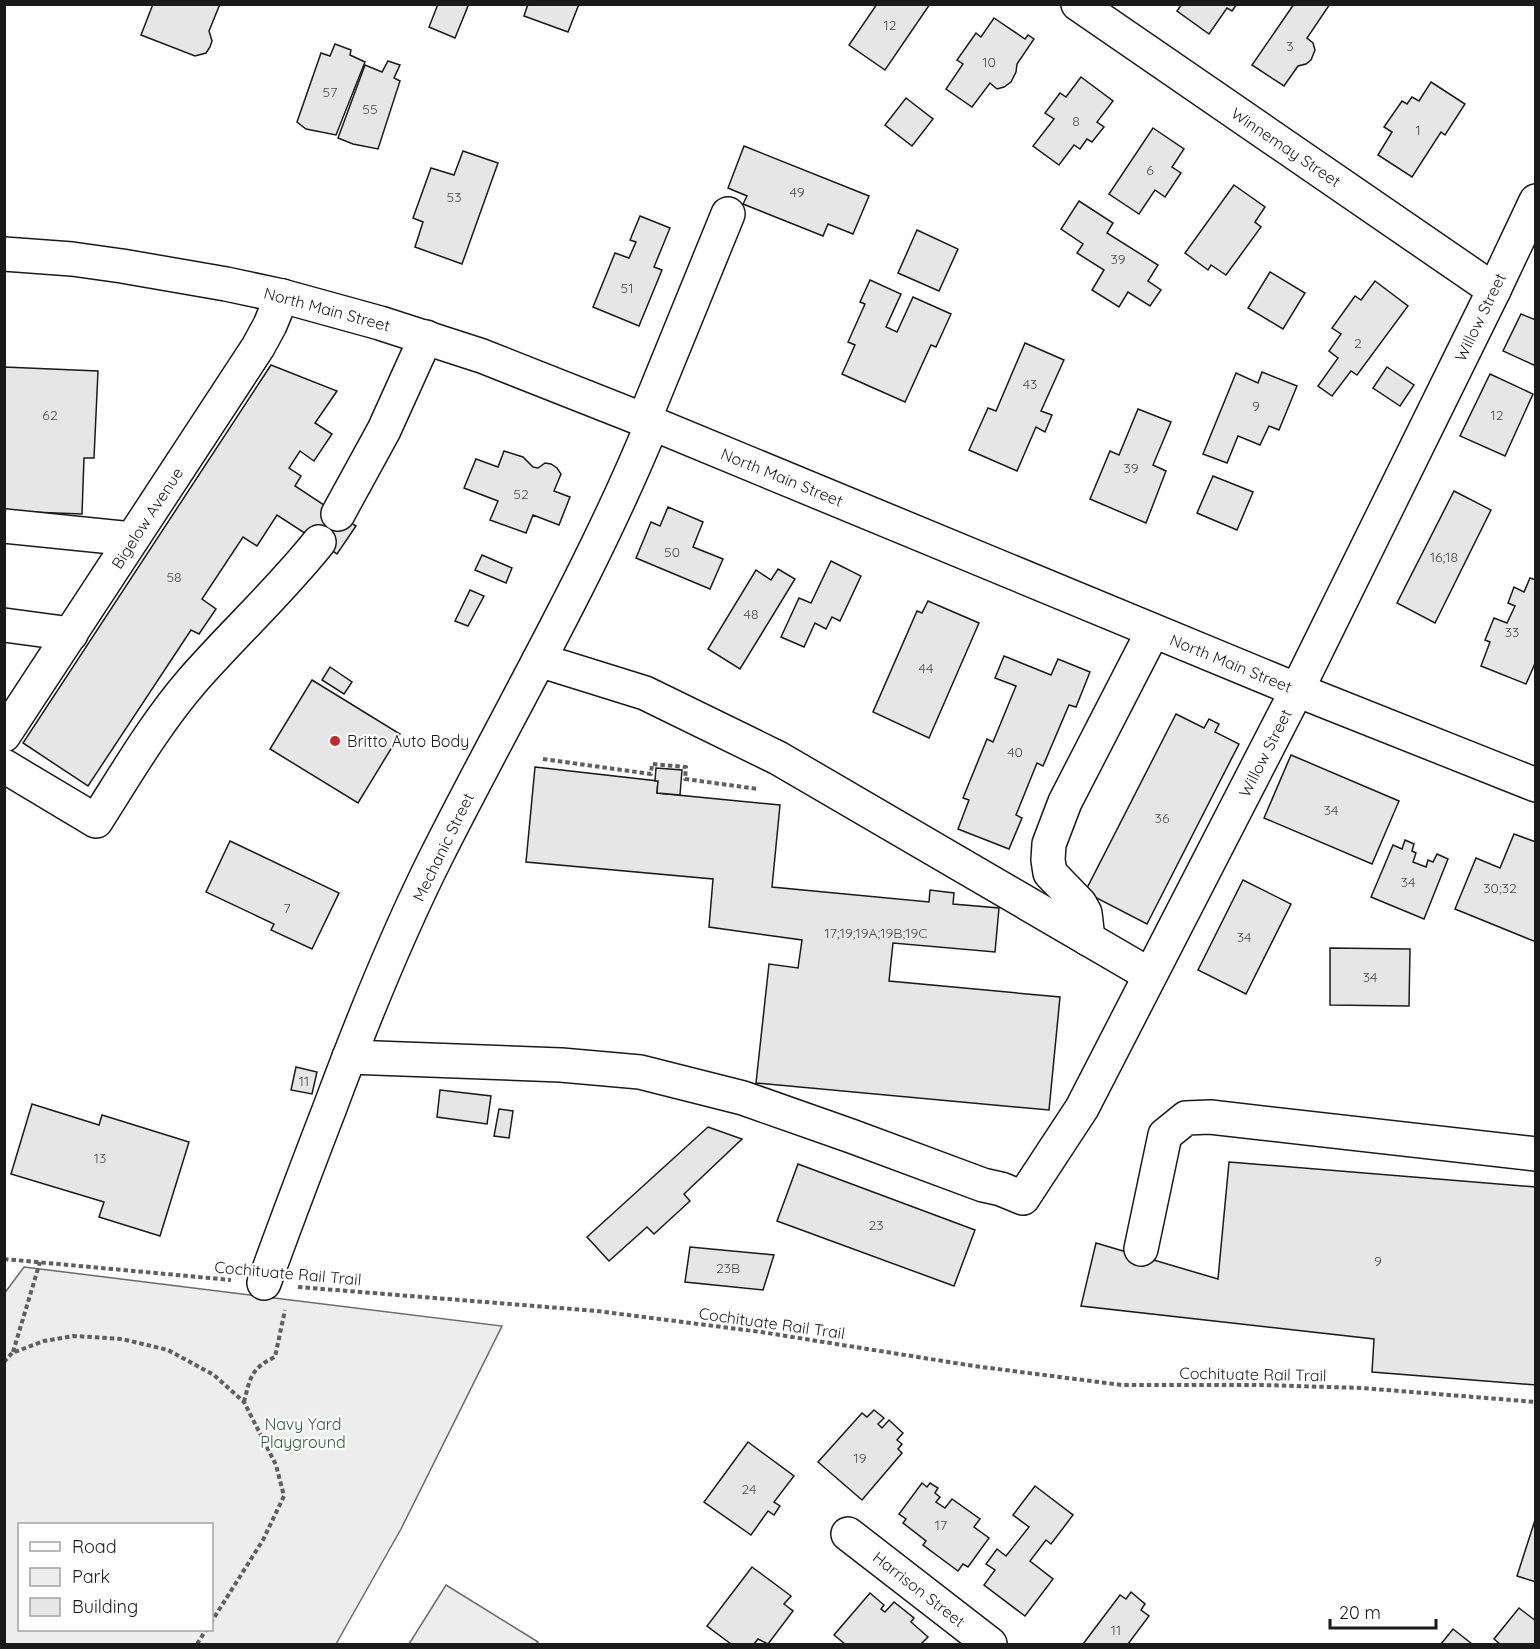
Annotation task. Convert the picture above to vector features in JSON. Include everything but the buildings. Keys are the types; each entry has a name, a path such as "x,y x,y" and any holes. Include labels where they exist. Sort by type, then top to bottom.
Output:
{"street":[{"name":"Winnemay Street","path":"1078,4 1494,290"},
{"name":"Willow Street","path":"349,1057 561,1065 640,1072 743,1098 1023,1198 1082,1108 1297,690 1536,201"},
{"name":"Mechanic Street","path":"277,1285 349,1057 404,924 598,545 627,483 728,214"},
{"name":"North Main Street","path":"4,254 72,259 226,284 380,322 493,360 1297,690 1536,785"},
{"name":"Bigelow Avenue","path":"4,735 258,347 282,297"},
{"path":"338,514 384,430 426,337"},
{"path":"4,526 132,539"},
{"path":"4,766 96,821 174,703 319,542"},
{"path":"4,625 71,634"},
{"path":"1088,939 1085,913 1080,904 1050,873 1049,843 1065,802 1153,631"},
{"path":"539,660 645,693 778,758 1150,975"},
{"path":"1141,1249 1165,1135 1186,1118 1210,1117 1536,1154"},
{"name":"Harrison Street","path":"848,1534 990,1644"}],"path":[{"path":"543,759 651,774 652,764 686,767 685,779 760,789"},
{"name":"Cochituate Rail Trail","path":"4,1259 277,1285 597,1311 761,1332 1122,1385 1362,1388 1536,1402"},
{"path":"4,1362 12,1353 40,1262"},
{"path":"244,1402 250,1378 261,1363 275,1357 277,1285"},
{"path":"12,1353 44,1341 74,1336 122,1339 168,1350 214,1375 244,1402 276,1465 284,1496 263,1540 213,1619"},
{"path":"197,1644 205,1631"}],"green space":[{"name":"Navy Yard Playground","path":"24,1267 502,1326 401,1529 336,1644 5,1644 4,1294"},
{"path":"446,1585 538,1642 536,1644 409,1644"}],"place":[{"name":"Britto Auto Body","path":"335,741"}]}
